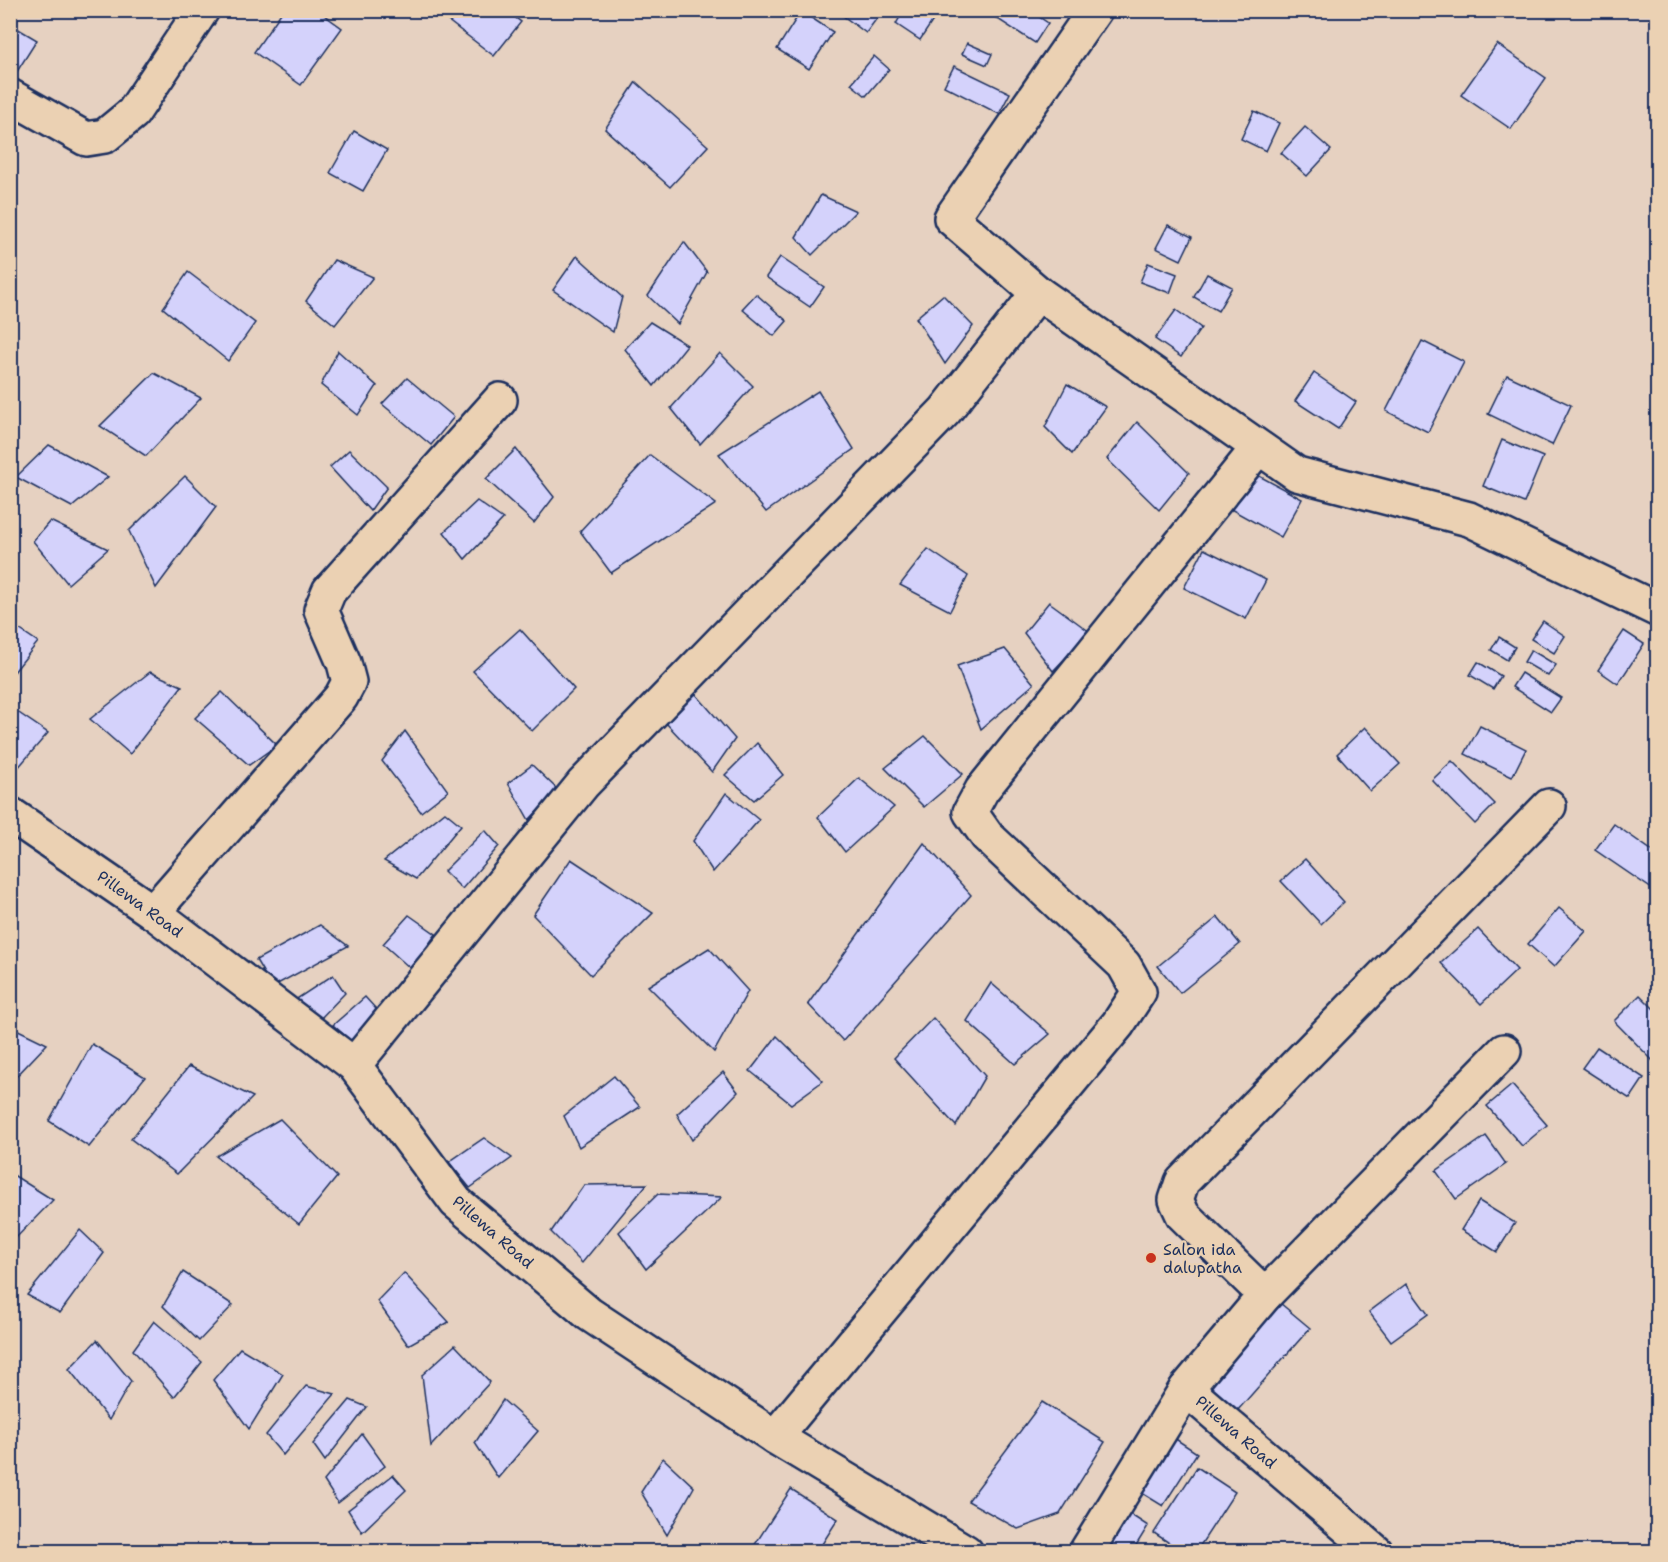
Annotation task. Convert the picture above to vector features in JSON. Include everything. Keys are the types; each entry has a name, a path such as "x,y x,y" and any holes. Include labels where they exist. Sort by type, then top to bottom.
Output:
{"street":[{"path":"10,96 86,139 105,136 134,114 202,10"},
{"path":"1095,10 951,218 1038,293 1297,474 1469,519 1658,610"},
{"path":"354,1065 583,784 945,411 1038,293"},
{"path":"153,912 341,697 349,682 344,663 321,610 328,591 500,400"},
{"path":"775,1437 1118,1024 1139,992 1124,965 987,836 970,812 982,790 1258,448"},
{"path":"1265,1295 1183,1215 1176,1200 1182,1182 1549,806"},
{"name":"Pillewa Road","path":"10,814 153,912 354,1065 456,1202 589,1314 775,1437 966,1551"},
{"path":"1186,1389 1265,1295 1504,1051"},
{"name":"Pillewa Road","path":"1086,1551 1186,1389 1376,1551"}],"building":[{"path":"283,10 317,10 342,28 301,85 254,52"},
{"path":"434,10 505,10 521,22 494,56"},
{"path":"846,10 883,10 866,33 842,15"},
{"path":"904,10 940,10 920,40 896,24"},
{"path":"993,10 1029,10 1048,23 1035,43 990,14"},
{"path":"801,11 833,32 809,69 777,49"},
{"path":"10,24 37,40 11,81 10,81"},
{"path":"967,43 992,54 987,65 962,54"},
{"path":"1497,44 1546,78 1511,129 1461,95"},
{"path":"874,56 889,69 866,96 851,84"},
{"path":"954,66 1010,93 999,114 944,86"},
{"path":"636,82 708,146 670,187 605,129"},
{"path":"1254,111 1279,123 1266,151 1241,139"},
{"path":"1305,127 1331,150 1307,176 1281,153"},
{"path":"354,131 387,150 363,191 330,173"},
{"path":"821,195 856,211 812,255 796,237"},
{"path":"1168,225 1192,237 1181,260 1156,248"},
{"path":"684,242 707,272 678,324 648,296"},
{"path":"577,256 622,297 613,332 553,290"},
{"path":"780,257 824,287 810,307 766,277"},
{"path":"334,260 373,277 335,325 306,301"},
{"path":"1148,263 1177,274 1170,293 1140,282"},
{"path":"188,272 255,323 228,361 163,308"},
{"path":"1207,274 1232,287 1218,311 1194,297"},
{"path":"756,294 787,321 774,336 742,309"},
{"path":"943,295 973,326 945,364 916,318"},
{"path":"1176,310 1201,328 1181,357 1155,339"},
{"path":"650,322 687,345 654,386 625,349"},
{"path":"1422,341 1464,362 1428,432 1386,411"},
{"path":"338,351 377,386 358,415 321,385"},
{"path":"720,353 753,386 700,444 671,408"},
{"path":"154,373 201,398 146,456 100,426"},
{"path":"1314,373 1356,402 1338,429 1295,401"},
{"path":"1507,375 1571,405 1552,445 1488,414"},
{"path":"407,378 454,417 431,445 382,404"},
{"path":"1067,384 1106,407 1072,454 1045,427"},
{"path":"818,391 854,449 766,512 719,454"},
{"path":"1137,422 1189,473 1159,510 1107,459"},
{"path":"1502,440 1543,457 1524,503 1483,486"},
{"path":"49,445 108,477 72,507 16,477"},
{"path":"516,449 554,497 534,523 486,479"},
{"path":"349,450 387,487 370,511 330,467"},
{"path":"650,455 716,504 611,573 580,531"},
{"path":"1248,470 1302,499 1281,537 1227,507"},
{"path":"185,476 216,507 156,588 129,531"},
{"path":"477,501 503,519 465,559 444,532"},
{"path":"50,521 108,549 68,584 33,541"},
{"path":"928,549 968,576 950,611 900,585"},
{"path":"1204,549 1266,580 1246,619 1184,588"},
{"path":"1049,602 1090,632 1053,671 1024,633"},
{"path":"1543,621 1565,636 1554,653 1531,639"},
{"path":"10,623 38,642 10,677"},
{"path":"520,629 574,689 532,731 473,671"},
{"path":"1624,631 1644,644 1618,684 1598,670"},
{"path":"1499,637 1515,647 1507,660 1491,650"},
{"path":"1005,649 1034,684 981,729 957,666"},
{"path":"1531,650 1556,665 1548,676 1524,662"},
{"path":"1478,662 1501,676 1493,689 1470,675"},
{"path":"150,672 182,686 130,754 90,719"},
{"path":"1521,673 1561,698 1551,712 1512,687"},
{"path":"222,692 277,745 249,765 195,718"},
{"path":"694,692 735,739 712,772 666,723"},
{"path":"10,707 48,733 10,777"},
{"path":"1480,726 1526,749 1512,777 1465,754"},
{"path":"1365,727 1400,764 1370,791 1337,754"},
{"path":"405,731 448,791 421,812 382,761"},
{"path":"925,736 963,774 924,807 885,768"},
{"path":"757,743 783,775 754,800 725,775"},
{"path":"1452,761 1495,804 1475,824 1432,780"},
{"path":"532,765 558,790 529,820 508,783"},
{"path":"859,778 894,807 845,852 818,817"},
{"path":"726,793 759,820 713,872 693,841"},
{"path":"445,812 461,825 416,879 384,861"},
{"path":"1614,824 1658,855 1658,887 1655,891 1595,850"},
{"path":"485,830 499,846 462,889 444,871"},
{"path":"924,843 971,895 843,1041 808,1004"},
{"path":"571,859 653,913 591,975 533,915"},
{"path":"1305,859 1344,902 1321,924 1281,881"},
{"path":"1559,908 1586,931 1554,967 1528,944"},
{"path":"409,915 436,934 411,969 383,944"},
{"path":"1218,917 1240,944 1180,993 1158,966"},
{"path":"320,925 348,946 272,987 256,960"},
{"path":"1478,929 1517,970 1481,1004 1441,963"},
{"path":"709,948 748,991 714,1052 648,986"},
{"path":"333,975 345,993 318,1021 295,1000"},
{"path":"991,983 1050,1034 1015,1064 967,1021"},
{"path":"1640,995 1658,1013 1658,1066 1614,1021"},
{"path":"365,997 376,1009 356,1045 333,1025"},
{"path":"933,1018 985,1076 956,1126 894,1058"},
{"path":"10,1026 47,1044 10,1083"},
{"path":"777,1036 823,1081 791,1104 750,1071"},
{"path":"92,1044 145,1077 89,1147 49,1121"},
{"path":"1597,1047 1644,1078 1630,1099 1582,1068"},
{"path":"189,1066 253,1097 177,1174 131,1139"},
{"path":"723,1072 738,1092 692,1140 677,1114"},
{"path":"614,1076 640,1107 579,1147 564,1116"},
{"path":"1512,1085 1547,1125 1522,1146 1487,1106"},
{"path":"280,1119 337,1177 299,1224 216,1156"},
{"path":"1486,1136 1506,1164 1456,1199 1436,1171"},
{"path":"484,1138 512,1158 470,1188 449,1162"},
{"path":"10,1173 53,1200 10,1244"},
{"path":"647,1184 582,1263 551,1232 584,1185"},
{"path":"658,1194 722,1197 646,1269 619,1232"},
{"path":"1479,1201 1515,1223 1497,1252 1461,1230"},
{"path":"80,1230 104,1253 60,1313 27,1295"},
{"path":"183,1272 233,1305 199,1341 163,1306"},
{"path":"404,1273 449,1322 408,1345 377,1301"},
{"path":"1406,1284 1428,1314 1391,1341 1369,1312"},
{"path":"1280,1303 1310,1328 1230,1419 1202,1394"},
{"path":"154,1321 202,1362 174,1397 133,1350"},
{"path":"97,1340 131,1381 109,1420 69,1369"},
{"path":"455,1345 490,1382 431,1446 422,1375"},
{"path":"240,1348 283,1374 249,1429 213,1380"},
{"path":"306,1386 335,1394 283,1455 266,1435"},
{"path":"350,1400 367,1407 325,1461 313,1444"},
{"path":"503,1400 538,1431 498,1478 475,1443"},
{"path":"1042,1402 1105,1442 1060,1514 1018,1529 968,1501"},
{"path":"362,1434 385,1466 338,1503 324,1481"},
{"path":"1171,1436 1197,1453 1163,1506 1137,1490"},
{"path":"663,1458 694,1487 667,1535 641,1492"},
{"path":"1197,1467 1235,1492 1196,1552 1183,1552 1154,1533"},
{"path":"393,1475 406,1490 362,1532 348,1510"},
{"path":"791,1489 838,1519 817,1552 756,1552 752,1549"},
{"path":"1125,1511 1148,1526 1132,1552 1100,1552"},
{"path":"479,1545 487,1552 475,1552"}],"place":[{"name":"Salon ida dalupatha","path":"1151,1258"}]}
